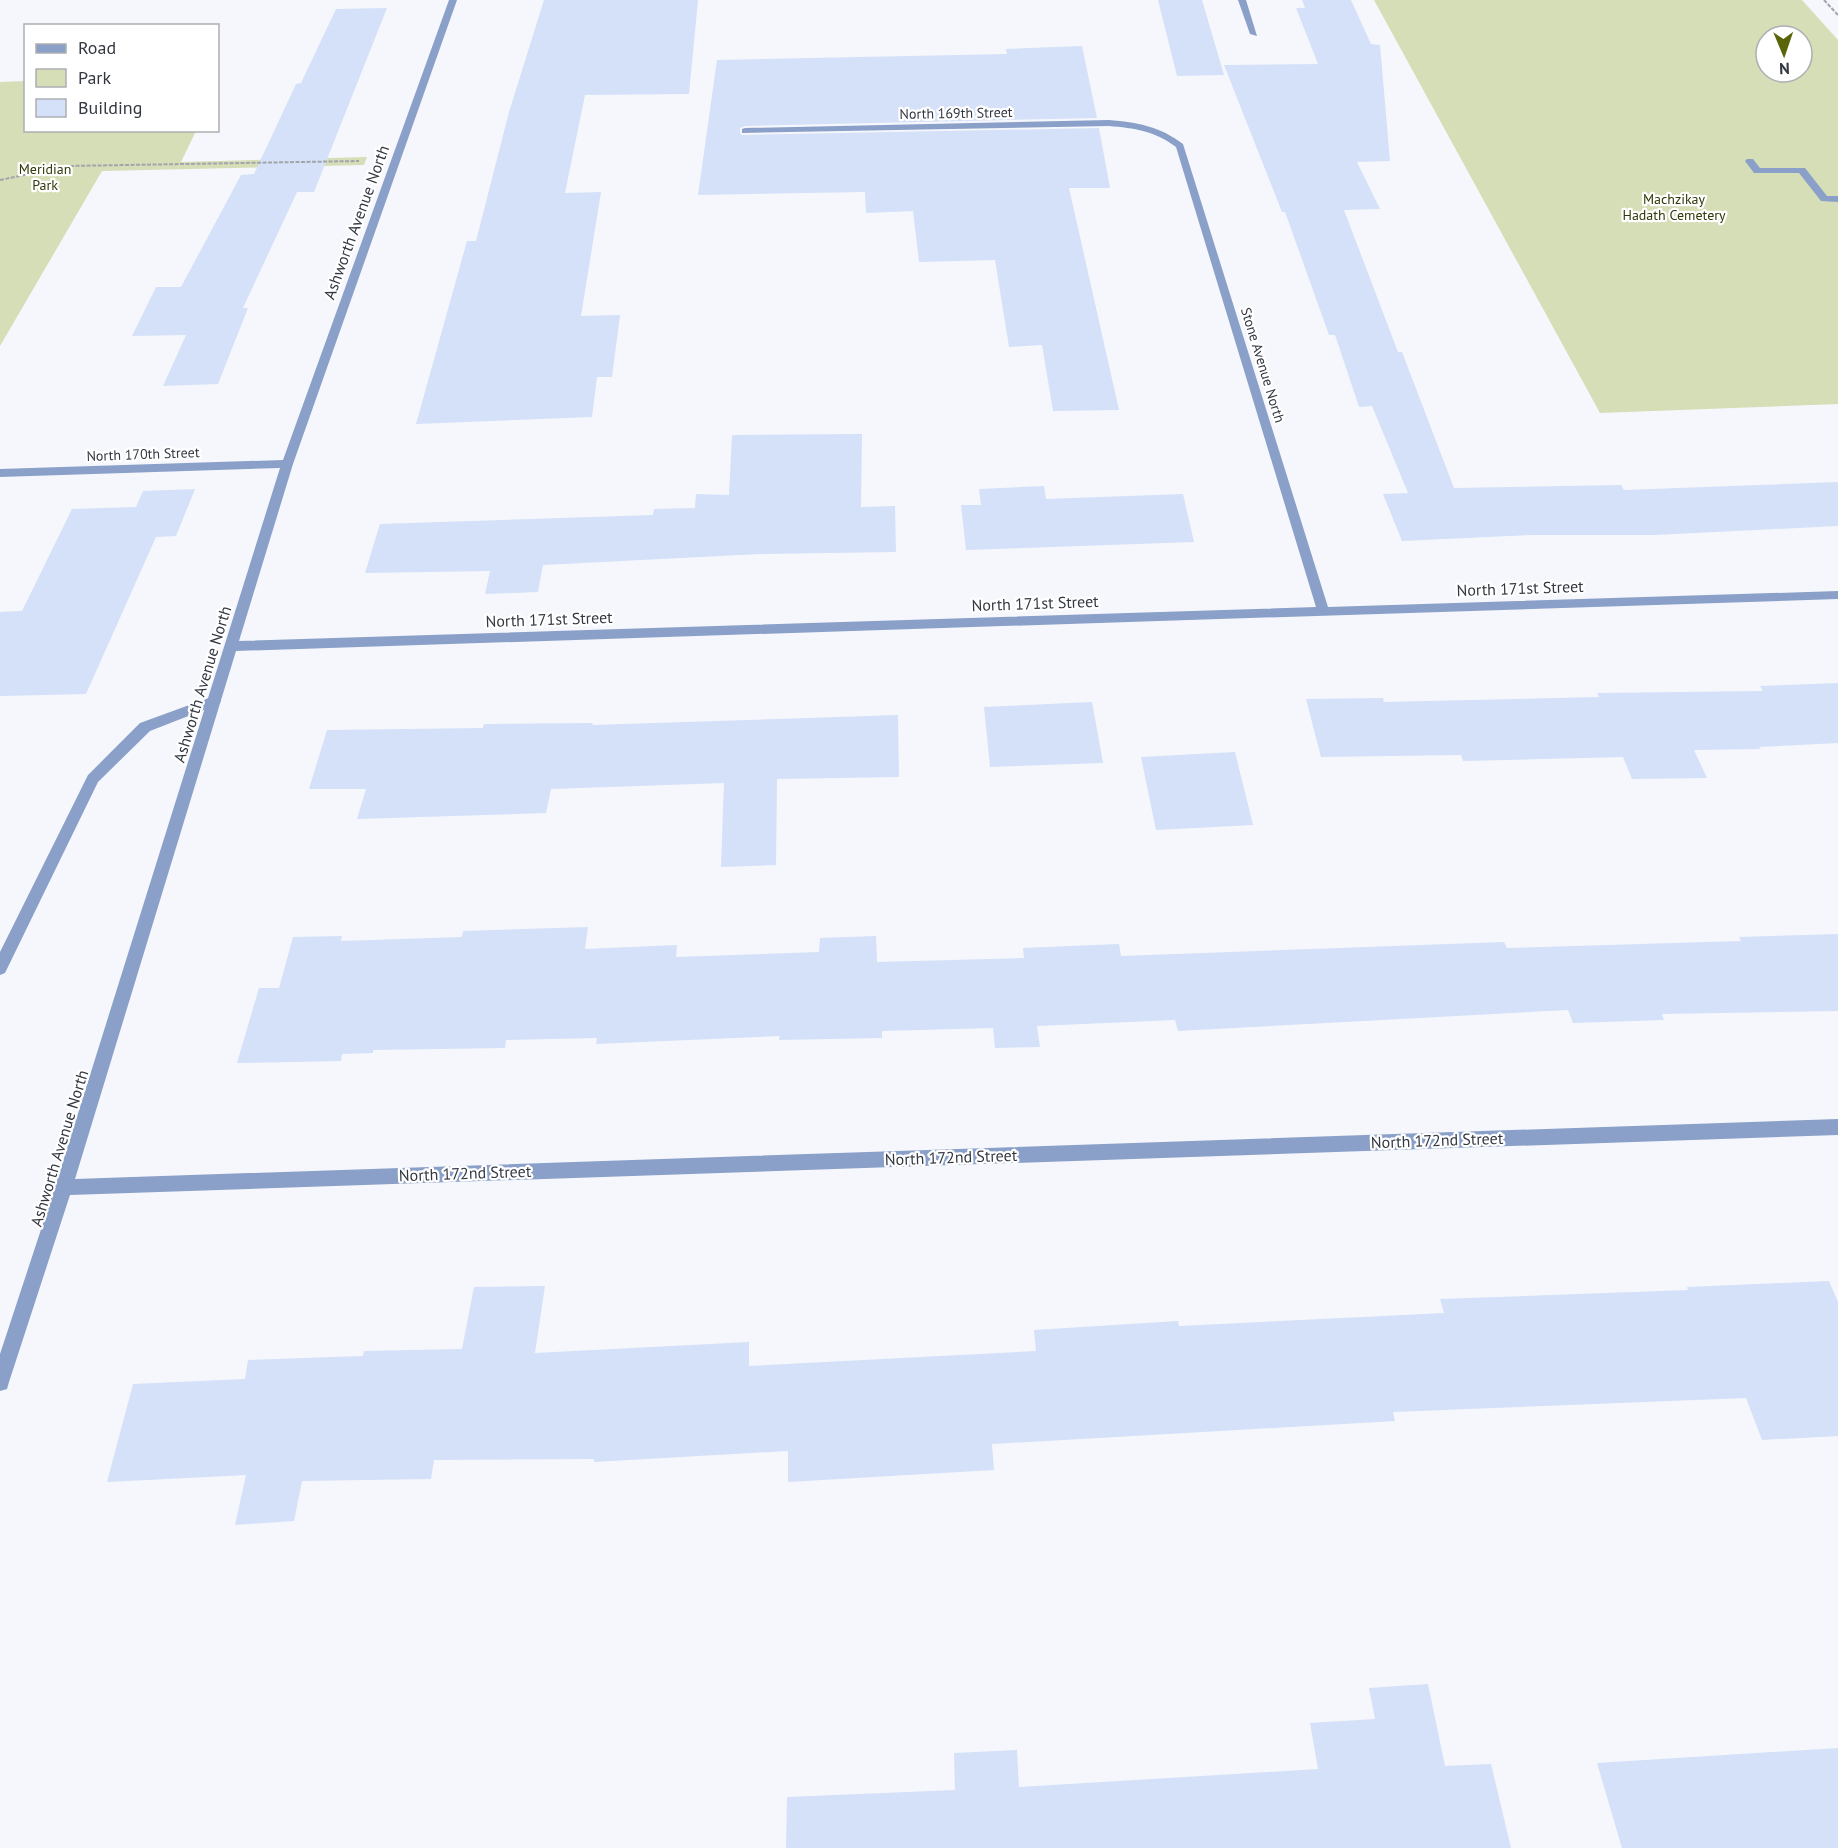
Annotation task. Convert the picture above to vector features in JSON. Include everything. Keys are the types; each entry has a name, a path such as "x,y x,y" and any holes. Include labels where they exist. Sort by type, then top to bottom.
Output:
{"street":[{"name":"Ashworth Avenue North","path":"0,1382 64,1187 287,464 453,0"},
{"path":"1242,0 1254,34"},
{"name":"North 169th Street","path":"745,131 1109,123 1144,126 1166,134"},
{"name":"Stone Avenue North","path":"1166,134 1180,146 1323,610"},
{"path":"1749,161 1757,171 1802,170 1824,199 1838,199"},
{"name":"North 170th Street","path":"0,473 287,464"},
{"name":"North 171st Street","path":"232,646 1838,595"},
{"path":"0,968 93,779 145,727 214,701"},
{"name":"North 172nd Street","path":"64,1187 1838,1127"}],"path":[{"path":"1824,0 1838,15"},
{"path":"0,180 68,166 395,160"}],"green space":[{"name":"Machzikay Hadath Cemetery","path":"1374,0 1802,0 1838,40 1838,404 1600,413"},
{"name":"Meridian Park","path":"24,81 24,132 196,132 181,162 367,157 364,165 102,171 0,346 0,82"}],"building":[{"path":"544,0 698,0 689,94 585,95 565,193 601,192 581,316 620,315 612,377 597,377 592,417 416,424 467,241 476,241 509,112"},
{"path":"1158,0 1202,0 1224,75 1177,76"},
{"path":"1302,0 1351,0 1371,44 1380,45 1390,161 1357,162 1380,209 1344,210 1398,352 1402,352 1454,488 1621,485 1624,490 1838,482 1838,526 1654,535 1532,535 1402,541 1383,494 1408,493 1372,406 1359,407 1335,335 1329,335 1285,212 1282,212 1224,65 1318,64 1296,8 1305,8"},
{"path":"387,8 314,192 297,192 243,308 248,308 218,384 163,386 186,335 132,336 156,287 181,287 241,175 254,174 296,84 301,83 336,9"},
{"path":"1082,46 1097,118 745,126 740,128 740,133 742,135 1099,128 1110,188 1069,188 1119,410 1053,411 1042,345 1009,347 995,260 919,262 913,211 866,213 865,192 698,195 717,60 1007,54 1006,49"},
{"path":"862,434 861,507 895,506 896,552 760,554 543,565 538,592 485,594 490,571 365,573 380,524 653,515 654,509 695,508 696,494 729,495 732,435"},
{"path":"1044,486 1046,499 1183,494 1194,542 966,550 961,505 981,505 979,489"},
{"path":"195,489 176,536 156,537 86,694 0,696 0,612 22,611 72,509 136,507 143,491"},
{"path":"1838,683 1838,743 1759,747 1761,749 1694,750 1707,778 1632,779 1623,757 1463,761 1461,755 1321,757 1306,699 1383,698 1384,702 1599,697 1597,693 1763,691 1760,686"},
{"path":"1092,702 1103,763 990,767 984,707"},
{"path":"898,715 899,777 777,779 776,865 721,867 724,783 551,789 546,813 357,819 366,789 309,789 327,730 483,728 484,724 593,723 592,725"},
{"path":"1235,752 1253,825 1156,830 1141,757"},
{"path":"588,927 585,949 677,945 676,957 819,952 820,938 876,936 877,962 1024,958 1023,948 1119,944 1121,956 1504,942 1507,948 1741,941 1739,937 1838,934 1838,1011 1662,1014 1664,1020 1573,1023 1568,1010 1178,1031 1175,1020 1037,1026 1040,1047 995,1048 993,1028 882,1031 882,1038 779,1040 780,1036 596,1044 597,1038 506,1040 505,1048 373,1050 373,1053 342,1054 341,1061 237,1063 259,988 279,988 293,937 342,936 341,941 462,937 463,931"},
{"path":"1829,1281 1838,1302 1838,1436 1762,1440 1746,1398 1393,1412 1395,1421 992,1444 994,1470 788,1482 788,1451 594,1462 594,1459 434,1460 431,1479 302,1481 294,1521 235,1525 246,1475 107,1482 133,1384 245,1379 248,1360 363,1356 364,1351 462,1349 474,1287 545,1286 535,1353 749,1342 749,1366 1036,1351 1034,1330 1178,1321 1179,1326 1444,1313 1440,1299 1688,1290 1687,1287"},
{"path":"1428,1684 1445,1766 1491,1764 1511,1848 786,1848 787,1797 955,1790 954,1753 1017,1750 1019,1787 1318,1769 1310,1723 1375,1719 1369,1688"},
{"path":"1838,1748 1838,1848 1622,1848 1597,1763"}]}
